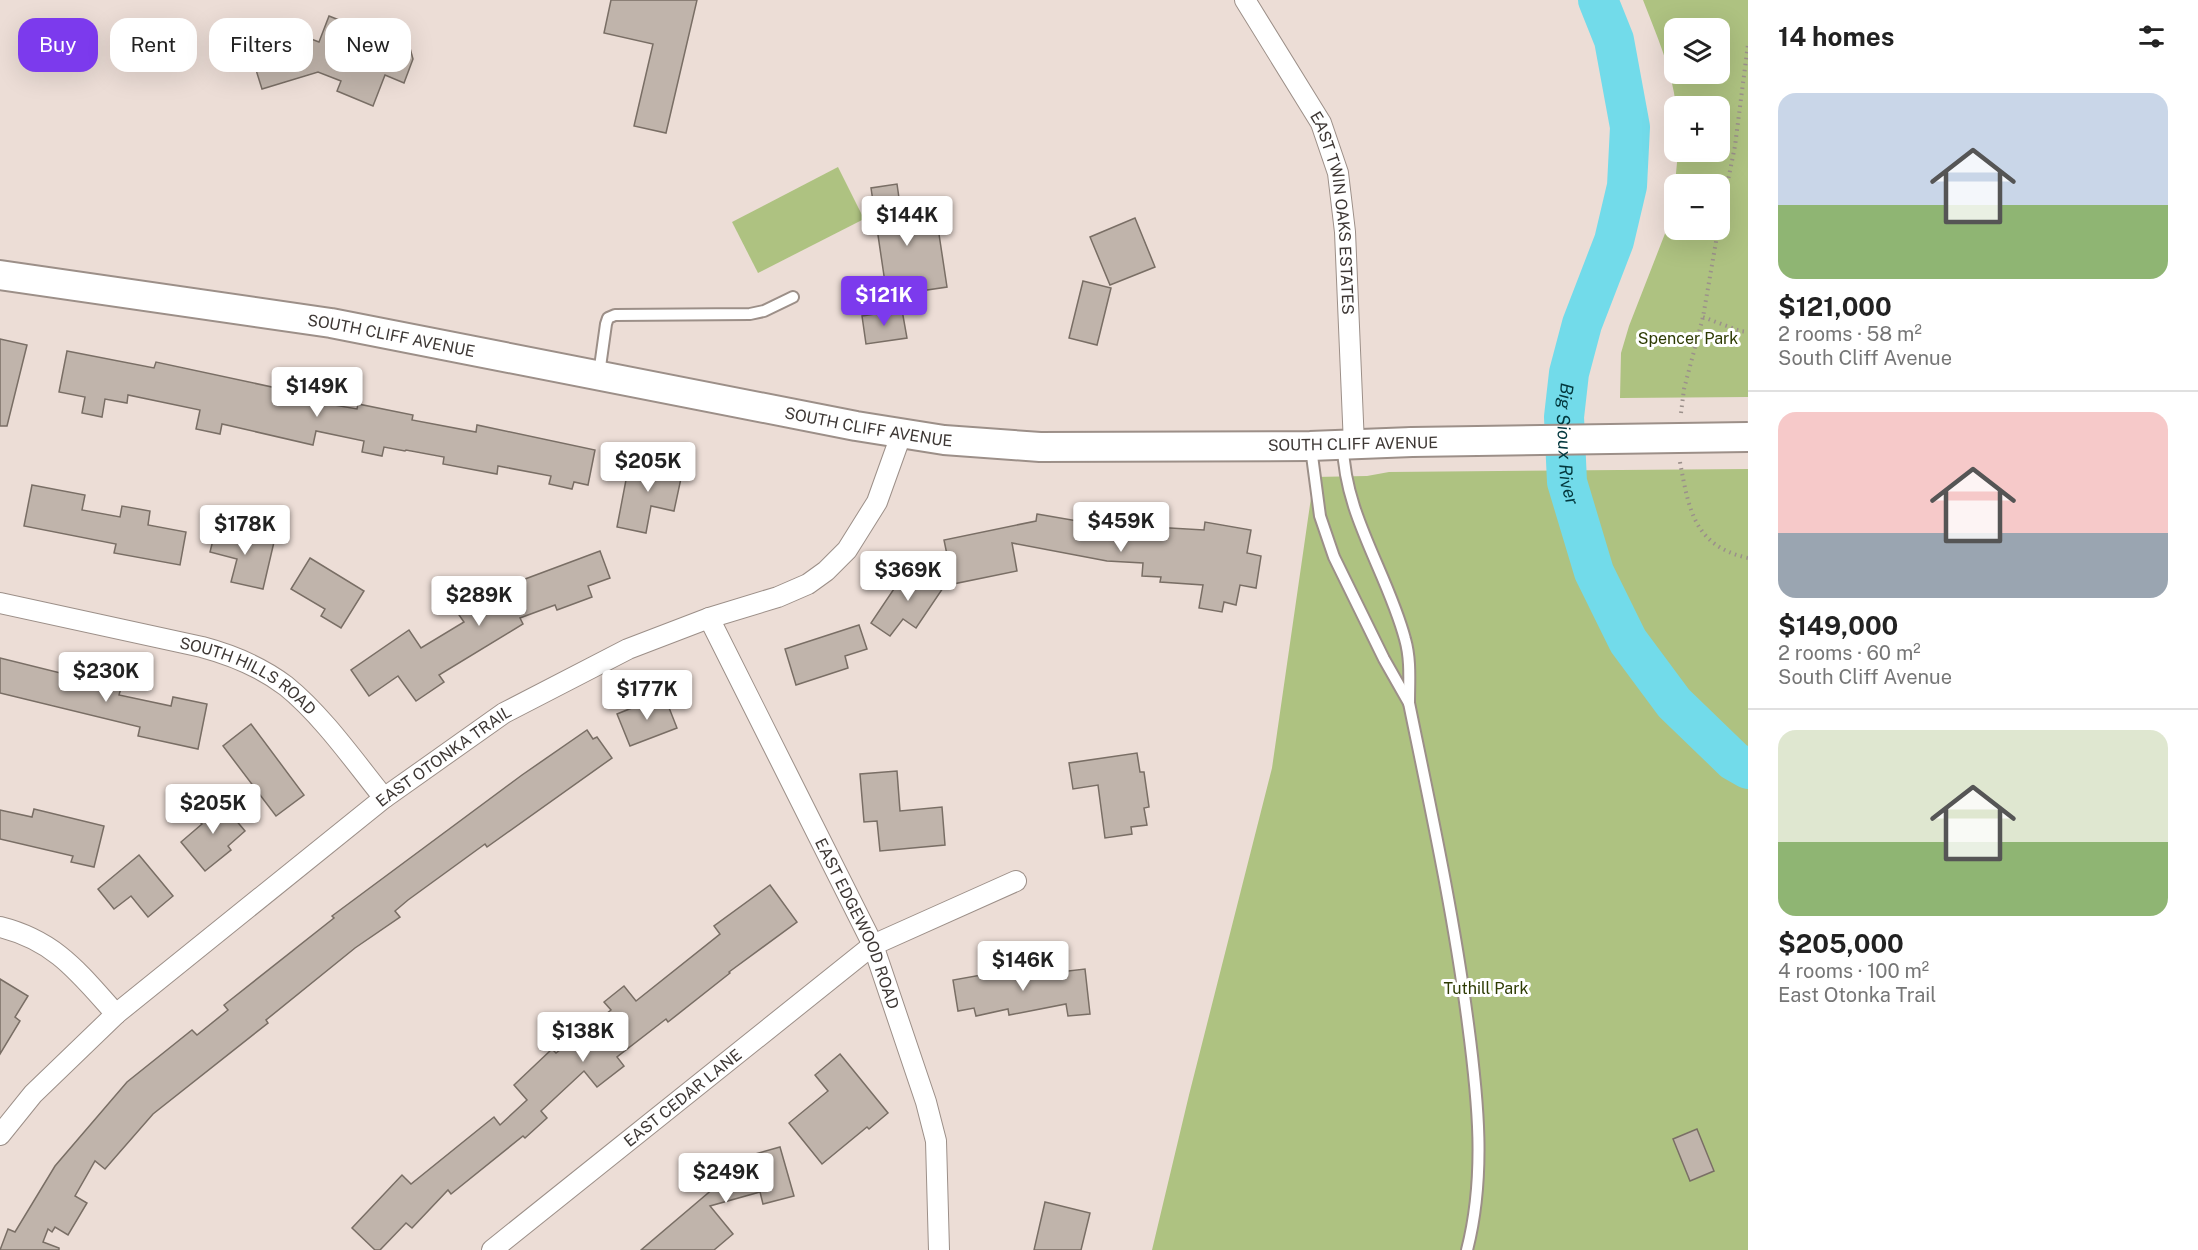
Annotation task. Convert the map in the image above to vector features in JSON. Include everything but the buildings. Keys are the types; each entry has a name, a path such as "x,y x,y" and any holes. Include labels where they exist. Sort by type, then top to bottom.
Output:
{"main road":[{"name":"SOUTH CLIFF AVENUE","path":"0,275 331,323 901,435 977,444 1040,447 1310,446 1413,442 1748,437"}],"street":[{"name":"EAST TWIN OAKS ESTATES","path":"1245,0 1321,123 1338,173 1345,232 1349,445"},
{"name":"EAST OTONKA TRAIL","path":"0,1136 33,1094 116,1014 384,798 504,713 628,649 710,618 778,597 808,584 826,571 847,550 878,502 901,435"},
{"name":"SOUTH HILLS ROAD","path":"0,603 202,647 226,654 260,669 286,686 309,707 384,798"},
{"name":"EAST EDGEWOOD ROAD","path":"710,618 873,945 926,1102 936,1141 939,1250"},
{"name":"EAST CEDAR LANE","path":"492,1250 873,945 1016,881"},
{"path":"0,927 42,942 64,958 116,1014"}],"lane":[{"path":"599,374 606,324 608,318 615,315 750,314 764,311 793,297"},
{"path":"1349,445 1346,477 1353,503 1405,638 1410,664 1409,703 1459,951 1477,1098 1477,1181 1467,1250"},
{"path":"1310,446 1320,516 1334,557 1384,659 1409,703"}],"path":[{"path":"1729,174 1748,44"},
{"path":"1716,240 1703,317 1748,332"}],"green space":[{"name":"Spencer Park","path":"1643,0 1748,0 1748,397 1620,398 1621,353 1629,326 1664,236 1664,240 1730,240 1730,174 1676,174 1677,162 1730,162 1730,96 1675,96 1672,84 1730,84 1730,18 1664,18 1664,56"},
{"path":"838,167 864,219 758,273 732,222"},
{"name":"Tuthill Park","path":"1748,469 1748,1250 1152,1250 1272,768 1314,477 1367,476 1389,472"}],"waterway":[{"name":"Big Sioux River","path":"1598,0 1614,40 1630,127 1627,186 1614,241 1582,324 1569,373 1564,417 1567,482 1594,572 1628,641 1674,703 1734,761 1748,769"}]}
